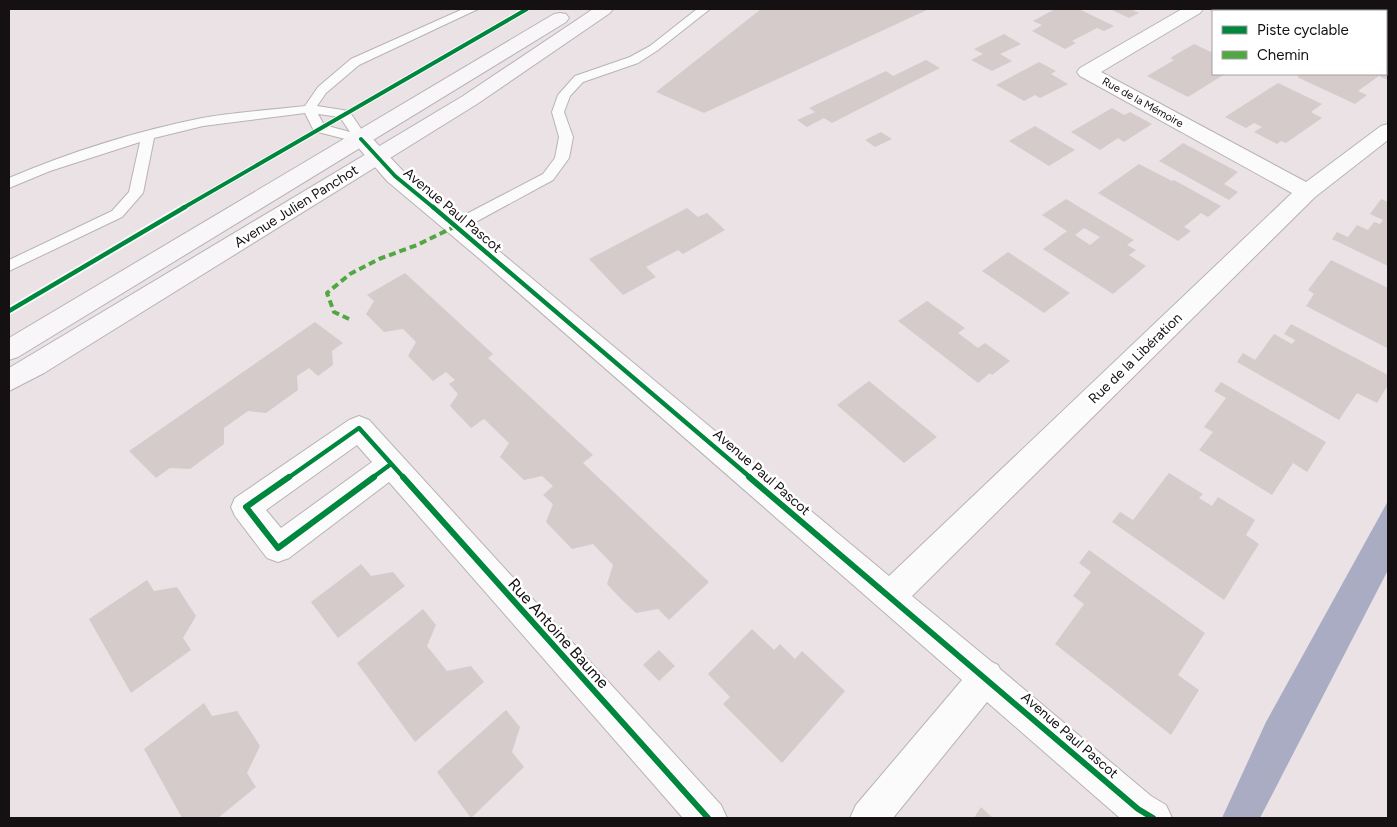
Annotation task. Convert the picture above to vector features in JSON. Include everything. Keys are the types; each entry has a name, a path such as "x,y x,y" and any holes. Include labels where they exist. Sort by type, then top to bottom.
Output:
{"main road":[{"name":"Avenue Julien Panchot","path":"9,350 576,9"},
{"name":"Avenue Julien Panchot","path":"9,380 52,356 486,90 604,9"}],"street":[{"name":"Rue de la Mémoire","path":"1194,9 1087,72 1307,192"},
{"name":"Rue de la Libération","path":"890,596 1307,192 1388,130"},
{"name":"Avenue Paul Pascot","path":"361,139 395,176 986,677 1138,809 1153,818"},
{"name":"Rue Antoine Baume","path":"391,464 278,548 246,506 359,428 708,818"},
{"path":"868,818 986,677"}],"lane":[{"path":"309,108 322,90 355,62 472,9"},
{"path":"456,226 548,177 562,158 566,137 558,112 564,95 579,79 634,60 654,48 704,9"},
{"path":"309,108 319,128 361,139"},
{"path":"9,183 45,168 148,135 203,122 309,108 344,114 361,139"},
{"path":"9,266 117,214 136,193 148,135"}],"water":[{"path":"1388,501 1388,570 1260,818 1222,818 1266,722"}],"building":[{"path":"761,9 929,9 704,113 656,92"},
{"path":"1055,9 1079,9 1114,26 1104,31 1097,28 1072,41 1076,43 1065,49 1032,31 1042,25 1033,21"},
{"path":"1110,9 1130,9 1139,13 1129,18"},
{"path":"1288,9 1332,9 1330,10"},
{"path":"1388,9 1388,52 1387,52"},
{"path":"1004,34 1021,44 1000,54 1012,61 992,71 971,60 983,54 974,49"},
{"path":"1194,44 1212,53 1212,75 1223,75 1188,97 1147,76 1174,60 1170,58"},
{"path":"926,60 940,68 832,123 824,118 807,127 797,120 815,112 809,108 886,71 893,76"},
{"path":"1039,62 1056,71 1051,74 1068,84 1040,98 1035,95 1024,101 996,85"},
{"path":"1388,66 1388,80 1379,76 1358,91 1367,95 1355,104 1297,77 1300,75 1387,75"},
{"path":"1278,83 1322,104 1311,112 1322,118 1286,143 1281,141 1277,144 1254,132 1262,127 1254,123 1246,128 1225,117"},
{"path":"1112,108 1124,115 1130,112 1152,124 1124,142 1118,138 1100,150 1071,132"},
{"path":"1035,126 1075,150 1049,166 1009,141"},
{"path":"881,132 892,139 875,147 865,140"},
{"path":"1183,143 1238,172 1224,184 1238,192 1229,200 1159,161"},
{"path":"1139,164 1172,181 1174,180 1221,206 1208,217 1201,213 1184,227 1191,231 1178,241 1098,193"},
{"path":"1066,199 1134,240 1127,245 1136,250 1129,255 1146,266 1113,294 1043,249 1067,231 1042,215","holes":["1084,228 1100,237 1090,245 1075,235"]},
{"path":"1381,199 1388,202 1388,266 1332,239 1337,232 1348,237 1357,225 1368,230 1374,222 1380,224 1383,220 1370,214"},
{"path":"687,208 698,217 707,213 725,230 683,254 678,250 646,267 656,277 623,295 589,259"},
{"path":"1008,252 1070,293 1044,313 982,271"},
{"path":"1331,260 1388,288 1387,348 1306,306 1314,294 1308,290"},
{"path":"405,273 493,354 488,358 593,455 583,463 709,582 669,620 658,609 636,613 621,599 607,584 613,565 593,544 572,549 546,522 553,504 543,495 553,486 542,476 524,480 500,457 509,443 484,419 471,428 450,406 458,394 449,384 455,380 446,372 433,381 408,356 416,342 403,329 384,332 366,314 374,301 367,295"},
{"path":"927,301 965,328 958,333 978,348 985,343 1010,361 978,383 898,321"},
{"path":"315,322 343,343 332,351 333,365 318,376 309,368 297,376 298,390 266,413 248,411 224,428 224,444 190,469 170,468 156,478 129,451"},
{"path":"1291,324 1388,375 1388,385 1377,403 1357,393 1339,420 1237,362 1243,353 1255,360 1274,334 1292,344 1295,340 1284,334"},
{"path":"869,381 937,437 904,463 837,405"},
{"path":"1221,382 1326,442 1307,472 1293,463 1272,495 1199,450 1213,432 1204,427 1226,398 1214,391"},
{"path":"1169,473 1203,494 1199,498 1212,506 1218,497 1255,520 1246,535 1259,544 1224,600 1112,522 1120,512 1133,520"},
{"path":"1089,550 1205,633 1178,675 1199,690 1171,735 1055,644 1084,604 1073,596 1091,572 1079,563"},
{"path":"361,564 371,576 393,572 405,586 338,638 311,602"},
{"path":"147,580 154,591 177,587 196,616 183,638 191,650 131,693 89,619"},
{"path":"423,609 436,625 427,646 447,671 471,666 484,682 415,742 357,663"},
{"path":"752,629 774,650 780,644 795,659 802,651 845,691 782,763 723,704 730,697 708,674"},
{"path":"659,650 675,666 659,681 643,665"},
{"path":"204,703 212,716 237,711 260,746 247,773 256,787 218,818 182,818 144,749"},
{"path":"506,710 520,727 512,752 524,767 471,818 437,772"},
{"path":"981,807 993,818 974,818"}],"marked path":[{"path":"349,319 334,312 327,293 350,274 379,259 417,245 456,226"}],"cycle path":[{"path":"9,311 319,128 527,9"},
{"path":"361,139 395,176 489,254 1138,809 1153,818"},
{"path":"391,464 278,548 246,507 359,428 708,818"}]}
